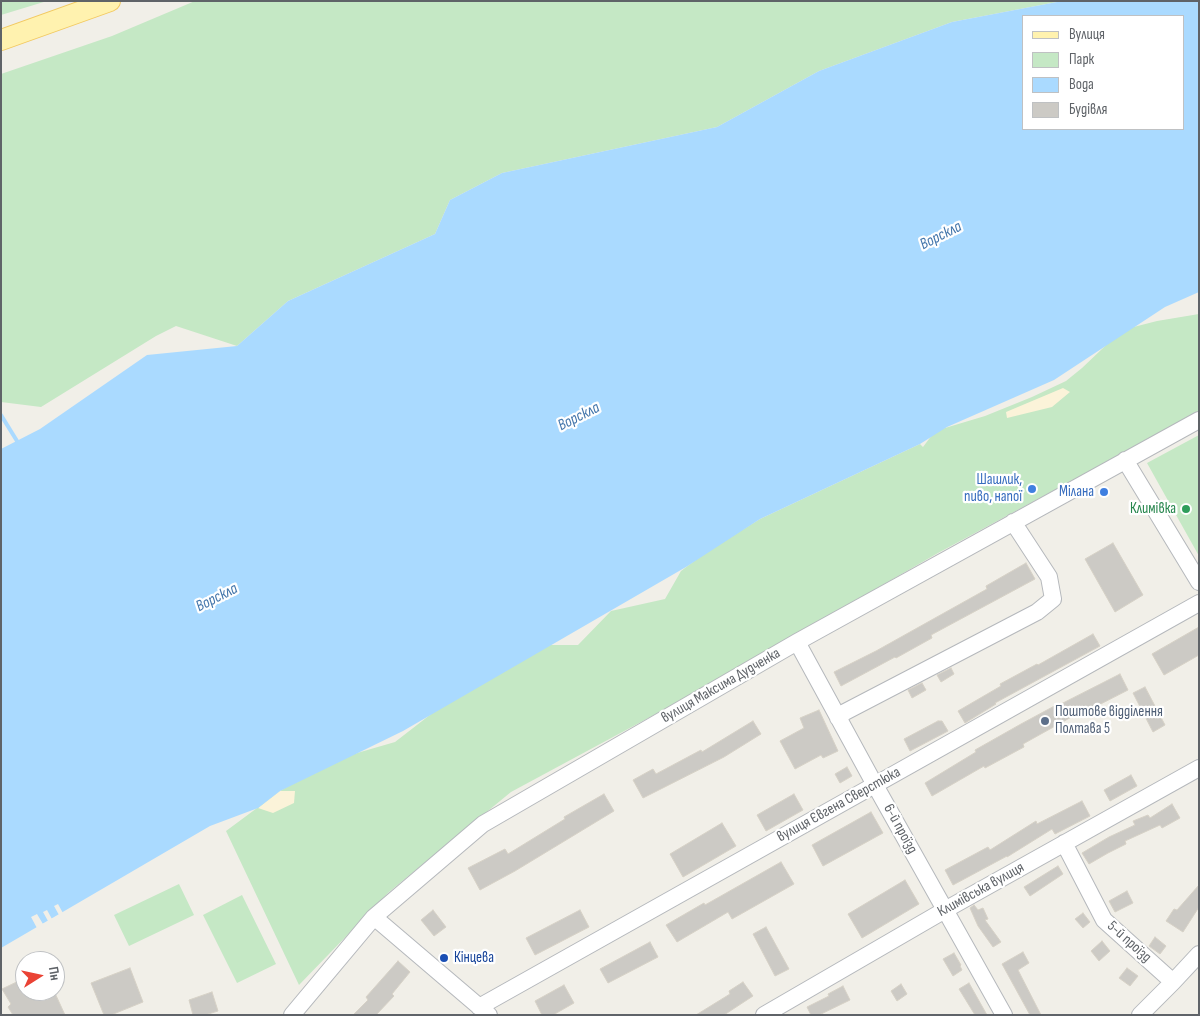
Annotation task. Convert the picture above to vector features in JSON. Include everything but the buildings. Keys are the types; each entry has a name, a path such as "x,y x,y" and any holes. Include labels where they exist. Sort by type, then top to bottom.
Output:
{"main road":[{"path":"1,40 110,1"}],"street":[{"name":"вулиця Максима Дудченка","path":"292,1015 374,918 483,824 797,642 1199,420"},
{"path":"1125,460 1199,582"},
{"path":"838,718 845,712 1037,612 1053,598 1049,577 1013,522"},
{"name":"вулиця Євгена Сверстюка","path":"484,1011 874,784 1199,603"},
{"name":"6-й проїзд","path":"797,642 874,784 1004,1015"},
{"name":"Климівська вулиця","path":"764,1015 945,910 1199,768"},
{"name":"5-й проїзд","path":"1064,843 1104,920 1173,982"},
{"path":"374,918 484,1011"},
{"path":"1140,1015 1199,954"}],"green space":[{"path":"1,1 47,1 1,15"},
{"path":"195,1 1062,1 952,22 819,71 717,127 502,173 450,200 435,234 288,301 237,346 176,326 156,336 41,407 1,402 1,74 112,36"},
{"path":"1199,314 1199,412 938,553 704,688 511,792 389,892 299,985 226,831 280,791 333,760 395,742 457,694 542,645 578,645 611,611 665,599 681,571 706,552 760,519 920,444 923,447 935,431 985,416 1066,381 1122,330 1157,321"},
{"name":"Климівка","path":"1199,435 1199,556 1147,463"},
{"path":"179,884 194,915 129,946 114,915"},
{"path":"242,895 276,964 237,983 203,915"}],"sand":[{"path":"1063,388 1070,392 1052,407 1007,418 1006,412"},
{"path":"280,791 295,791 294,803 273,813 258,808"}],"water":[{"name":"Ворскла","path":"1062,1 1199,1 1199,292 1165,307 1054,380 947,427 920,444 760,519 686,567 403,731 280,791 258,808 210,826 1,948 1,449 40,429 147,355 237,346 288,301 435,234 450,200 502,173 717,127 819,71 952,22"}],"pier":[{"path":"58,904 64,915 38,930 31,917 37,914 43,924 48,921 43,912 47,910 52,919 59,915 54,906"}],"waterway":[{"path":"1,415 17,441"}],"place":[{"name":"Шашлик, пиво, напої","path":"1032,489"},
{"name":"Мілана","path":"1104,492"},
{"name":"Климівка","path":"1186,509"},
{"name":"Поштове відділення Полтава 5","path":"1045,721"},
{"name":"Кінцева","path":"444,958"}]}
